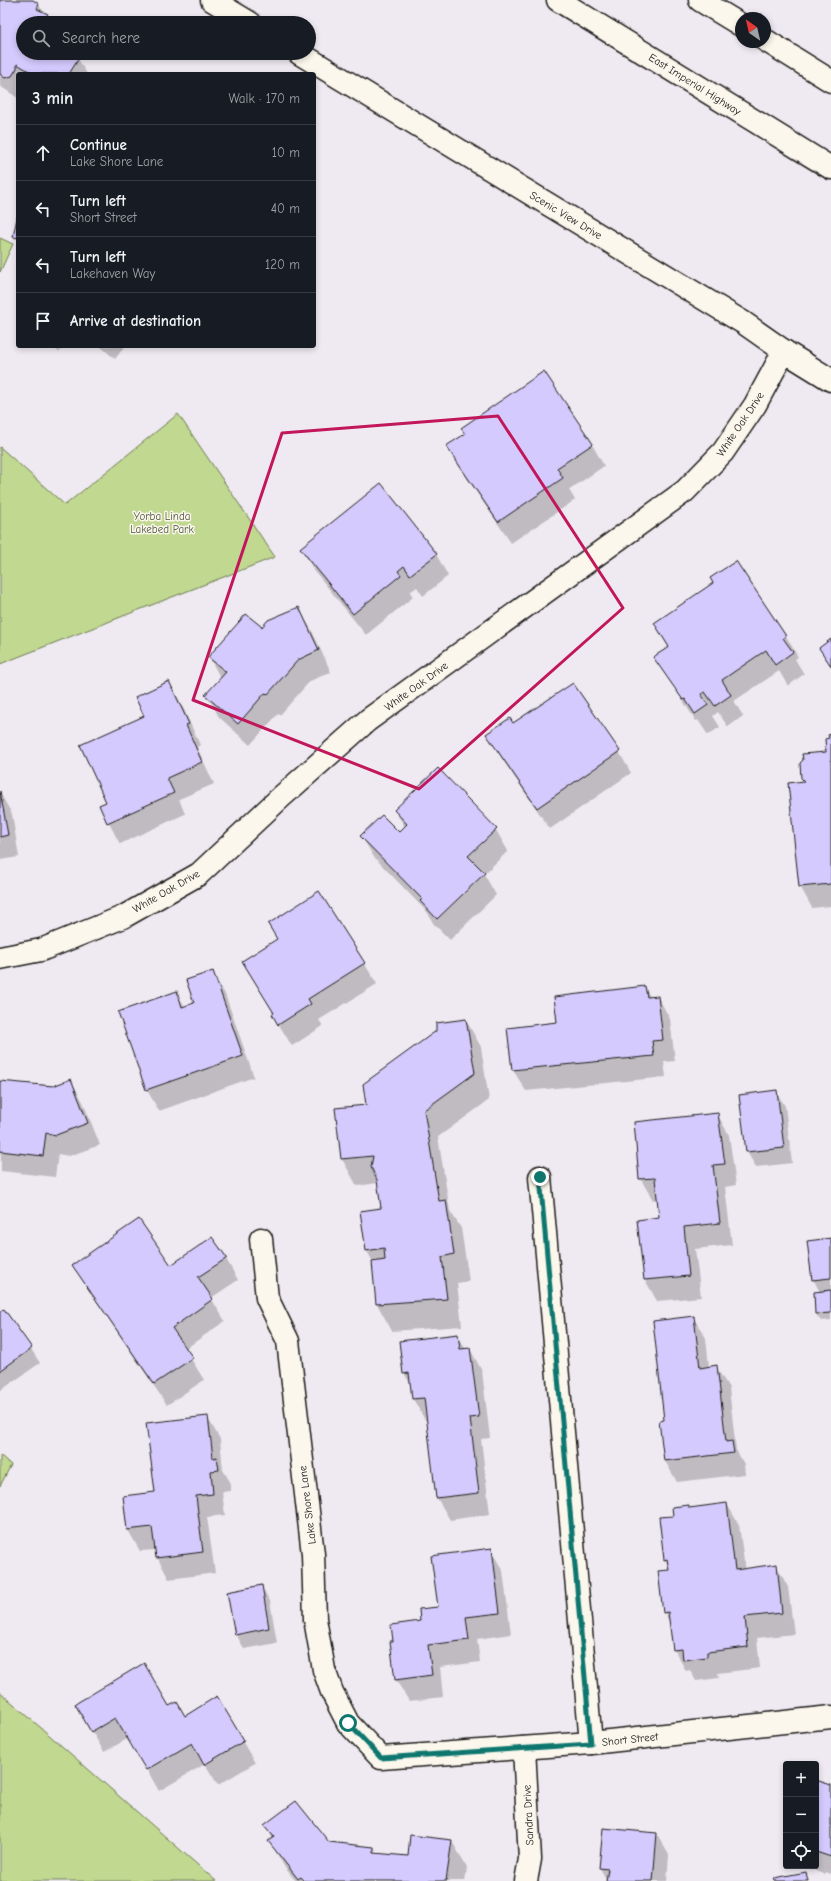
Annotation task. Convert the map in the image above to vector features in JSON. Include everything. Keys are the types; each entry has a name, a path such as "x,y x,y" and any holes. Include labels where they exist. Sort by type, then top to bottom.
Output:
{"main road":[{"path":"212,0 238,16"},
{"name":"East Imperial Highway","path":"558,0 831,168"},
{"path":"700,0 735,21"},
{"path":"771,44 831,80"},
{"name":"Scenic View Drive","path":"311,60 744,323 784,352 831,380"},
{"name":"White Oak Drive","path":"0,958 41,950 123,917 199,874 280,798 368,720 685,492 723,452 755,405 784,352"},
{"path":"540,1177 591,1744"},
{"name":"Lake Shore Lane","path":"261,1239 267,1298 288,1341 313,1554 315,1618 324,1670 332,1692 348,1723 381,1758"},
{"name":"Short Street","path":"381,1758 591,1744 831,1717"},
{"name":"Sandra Drive","path":"524,1748 530,1859 526,1881"}],"highlighted area":[{"path":"498,416 623,608 419,789 193,700 282,433"}],"green space":[{"path":"0,238 13,244 0,272"},
{"name":"Yorba Linda Lakebed Park","path":"178,414 275,557 0,664 0,447 65,505"},
{"path":"0,1455 11,1465 0,1486"},
{"path":"0,1692 216,1881 0,1881"}],"building":[{"path":"0,0 33,0 39,4 37,9 48,14 47,16 16,16 16,60 78,60 70,72 31,72 17,64 17,68 12,76 5,78 0,74"},
{"path":"16,223 16,238 13,237"},
{"path":"544,371 593,444 557,468 563,478 498,522 446,446 465,434 461,428"},
{"path":"381,483 437,554 410,575 404,566 398,571 401,575 353,614 300,548"},
{"path":"736,561 786,636 783,638 793,652 775,665 766,650 722,680 731,695 715,706 705,692 701,694 708,705 695,714 685,699 683,700 653,657 669,647 654,623 713,583 710,578"},
{"path":"299,607 319,650 298,660 268,694 265,693 238,724 205,695 226,672 208,657 246,614 262,627 268,620"},
{"path":"831,639 831,666 819,648"},
{"path":"169,681 189,724 186,725 202,762 167,778 174,793 107,823 99,805 106,802 80,745 144,716 135,697"},
{"path":"573,683 620,751 537,808 486,734 510,718 513,723"},
{"path":"831,734 831,884 799,887 788,783 804,781 801,778 800,763 803,760 802,754 826,752 825,739 829,738 828,735"},
{"path":"438,768 497,829 468,856 485,873 437,919 420,901 422,899 360,836 382,815 399,832 407,824 394,810"},
{"path":"0,791 8,835 0,837"},
{"path":"319,891 365,963 308,999 311,1004 278,1025 272,1014 274,1013 242,961 277,939 268,924"},
{"path":"213,971 243,1056 146,1090 118,1012 177,991 182,1007 194,1003 186,980"},
{"path":"645,986 647,997 658,996 663,1040 652,1041 654,1056 512,1070 507,1028 557,1022 554,997"},
{"path":"466,1019 475,1073 424,1110 439,1201 446,1200 454,1254 442,1257 447,1299 376,1304 372,1262 385,1260 384,1248 366,1251 360,1211 381,1208 377,1180 371,1167 373,1156 341,1159 335,1108 366,1105 363,1084 436,1031 436,1023"},
{"path":"71,1079 88,1123 56,1135 46,1133 43,1156 0,1151 0,1081 53,1086"},
{"path":"777,1090 784,1148 746,1152 739,1095"},
{"path":"718,1113 725,1164 713,1165 720,1223 684,1227 689,1276 644,1280 637,1220 659,1217 655,1178 639,1179 634,1122"},
{"path":"139,1219 171,1265 212,1237 227,1258 198,1277 213,1299 172,1328 193,1358 154,1384 72,1265"},
{"path":"831,1238 831,1278 812,1280 807,1241"},
{"path":"831,1290 831,1313 815,1314 814,1292"},
{"path":"4,1309 32,1348 0,1371 0,1311"},
{"path":"694,1316 700,1368 717,1365 726,1442 732,1441 734,1453 664,1461 659,1421 664,1420 653,1321"},
{"path":"458,1334 460,1349 470,1348 479,1417 470,1418 479,1493 436,1498 424,1398 412,1399 409,1373 403,1374 399,1341"},
{"path":"208,1416 213,1458 217,1457 219,1470 211,1471 213,1494 196,1496 203,1552 156,1558 152,1527 127,1530 123,1496 155,1492 146,1423"},
{"path":"727,1503 735,1570 777,1564 782,1613 745,1617 748,1647 707,1652 707,1657 683,1660 682,1649 673,1650 668,1612 663,1613 658,1571 669,1570 667,1559 664,1560 659,1517 673,1516 672,1507 689,1505 689,1508"},
{"path":"492,1548 500,1613 466,1617 469,1640 428,1645 432,1675 395,1680 390,1641 393,1641 391,1625 420,1621 419,1609 438,1607 431,1556"},
{"path":"262,1585 269,1628 235,1635 227,1592"},
{"path":"144,1663 169,1706 177,1702 185,1716 217,1696 244,1741 204,1765 192,1743 146,1770 115,1718 91,1732 75,1704"},
{"path":"819,1781 831,1785 831,1857 819,1853"},
{"path":"296,1801 329,1842 374,1847 374,1853 408,1856 410,1835 452,1840 446,1881 305,1881 301,1877 298,1879 268,1841 274,1837 264,1825"},
{"path":"603,1828 657,1833 653,1881 606,1881 608,1869 599,1868"},
{"path":"806,1872 808,1881 775,1881 774,1878"}],"route":[{"path":"348,1723 361,1739 381,1758 591,1744 540,1177"}]}
